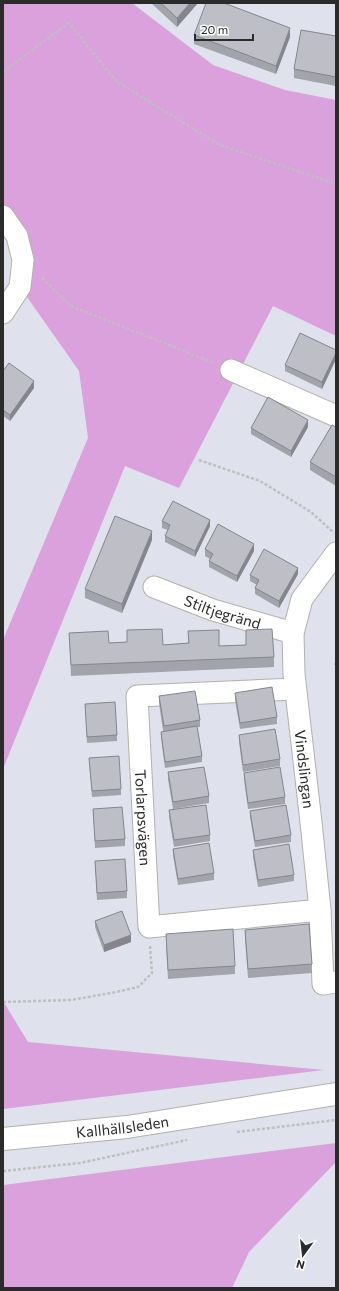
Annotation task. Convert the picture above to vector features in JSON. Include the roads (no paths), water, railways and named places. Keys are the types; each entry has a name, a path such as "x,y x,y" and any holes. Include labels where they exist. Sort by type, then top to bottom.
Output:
{"street":[{"path":"3,216 17,236 23,260 20,287 3,313"},
{"path":"231,370 336,416"},
{"name":"Vindslingan","path":"336,553 302,599 293,633 294,674 320,910 323,984 336,982"},
{"name":"Stiltjegränd","path":"154,587 213,610 293,633"},
{"name":"Torlarpsvägen","path":"296,689 137,696 149,927 320,910"},
{"name":"Kallhällsleden","path":"3,1140 127,1127 336,1094"},
{"name":"Kallhällsleden","path":"241,1110 336,1101"}]}
